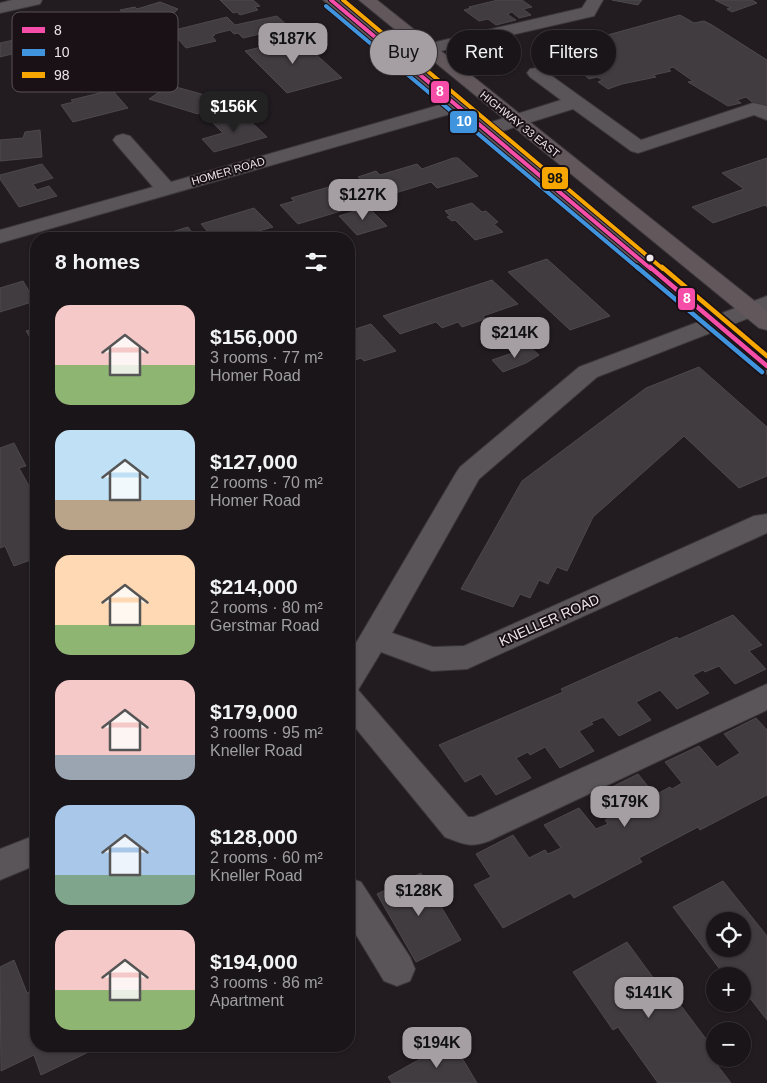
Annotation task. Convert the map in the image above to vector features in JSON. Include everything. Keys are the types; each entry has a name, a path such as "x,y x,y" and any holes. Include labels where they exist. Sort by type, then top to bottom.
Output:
{"main road":[{"path":"331,0 370,33"},
{"name":"HIGHWAY 33 EAST","path":"367,0 404,30"},
{"name":"HIGHWAY 33 EAST","path":"437,56 761,312"},
{"path":"420,75 767,366"}],"street":[{"path":"0,8 34,0"},
{"path":"437,47 588,12 595,0"},
{"path":"539,75 638,147 753,109 761,110 767,114"},
{"path":"486,130 575,102"},
{"name":"HOMER ROAD","path":"0,237 457,106"},
{"path":"122,140 166,189"},
{"path":"355,671 469,474 588,372 715,322 761,312"},
{"name":"KNELLER ROAD","path":"374,638 432,659 467,658 764,523"},
{"path":"355,706 457,827 468,831 477,831 767,696"},
{"path":"0,865 30,852"},
{"path":"355,902 397,969"}],"building":[{"path":"220,0 253,0 260,6 255,7 258,10 240,15 237,12 233,13"},
{"path":"498,0 522,0 532,7 523,9 531,15 519,18 512,12 507,14 516,20 496,25 488,19 479,21 464,10"},
{"path":"612,0 642,0 638,5"},
{"path":"715,0 752,0 757,3 732,12 727,9 731,8"},
{"path":"160,2 178,9 175,12 122,12 120,10 135,7 137,9"},
{"path":"680,15 694,23 704,21 767,60 767,107 756,105 746,97 737,100 741,103 728,106 688,82 693,81 673,67 668,69 671,71 653,75 656,77 608,89 598,82 603,80 597,77 589,79 584,75 616,75 616,33"},
{"path":"277,16 289,27 243,38 238,33 234,34 230,30 214,34 212,36 216,41 186,48 178,39 178,29 227,17 235,25"},
{"path":"298,38 342,78 287,93 245,51"},
{"path":"12,40 12,54 0,57 0,43"},
{"path":"178,88 219,99 198,114 149,99 159,92 178,92"},
{"path":"104,92 114,92 128,108 73,122 61,105 73,102 71,100"},
{"path":"243,114 267,137 214,152 202,139 223,133 213,123"},
{"path":"40,130 42,157 0,161 0,140 23,138 25,132"},
{"path":"458,158 478,176 437,188 431,182 376,199 360,182 363,181 358,177 376,171 380,175 417,164 422,169"},
{"path":"767,158 767,207 765,205 713,223 692,207 744,189 722,173"},
{"path":"42,164 53,178 33,184 37,190 49,186 57,196 19,207 0,179 0,175"},
{"path":"332,186 354,207 298,224 280,205 294,201 291,198"},
{"path":"472,203 482,212 486,211 498,222 494,224 503,232 475,240 455,220 452,221 447,217 450,216 445,211"},
{"path":"368,207 387,226 357,235 339,216"},
{"path":"254,208 273,227 255,232 208,232 201,224"},
{"path":"188,227 192,232 172,232"},
{"path":"547,259 610,316 570,330 508,272"},
{"path":"492,280 518,304 483,316 485,319 462,327 458,322 442,328 436,322 400,334 383,316"},
{"path":"23,281 30,293 30,303 0,312 0,288"},
{"path":"371,324 396,351 364,361 361,358 355,360 355,329"},
{"path":"530,347 539,355 526,363 503,372 492,360"},
{"path":"699,367 767,427 767,476 739,488 684,436 593,517 567,571 557,567 548,584 539,580 530,598 520,594 513,607 461,589 522,481 646,388"},
{"path":"14,443 26,466 19,468 30,488 30,560 14,566 5,546 0,548 0,448"},
{"path":"733,615 762,645 749,651 766,669 735,684 719,666 705,672 703,670 693,675 709,693 677,709 660,690 636,702 651,720 619,736 603,717 591,722 593,724 579,731 594,751 560,768 545,747 530,755 528,752 516,758 531,778 496,795 481,774 465,782 439,745 563,692 561,689 677,637 679,639"},
{"path":"756,718 767,730 767,795 700,830 698,827 639,858 642,862 574,898 570,893 503,928 474,885 491,877 476,854 513,835 529,858 545,850 548,854 561,848 544,825 579,808 596,829 608,824 605,820 621,812 604,791 638,774 655,795 670,787 672,789 682,783 665,762 699,746 717,767 740,753 724,734"},
{"path":"421,873 461,940 416,962 377,894"},
{"path":"723,881 748,912 706,912 706,951 673,907"},
{"path":"751,916 767,936 767,1020 751,1000 751,967 718,967 711,957 751,957"},
{"path":"627,942 668,998 673,995 706,1039 706,1067 719,1067 731,1083 658,1083 618,1027 613,1030 573,972"},
{"path":"14,960 27,993 30,992 30,1052 89,1052 41,1075 34,1055 1,1071 0,967"},
{"path":"452,1041 477,1083 392,1083 388,1077"}],"transit line":[{"name":"8","path":"331,0 767,366"},
{"name":"98","path":"343,0 767,356"},
{"name":"10","path":"326,6 762,372"}]}
